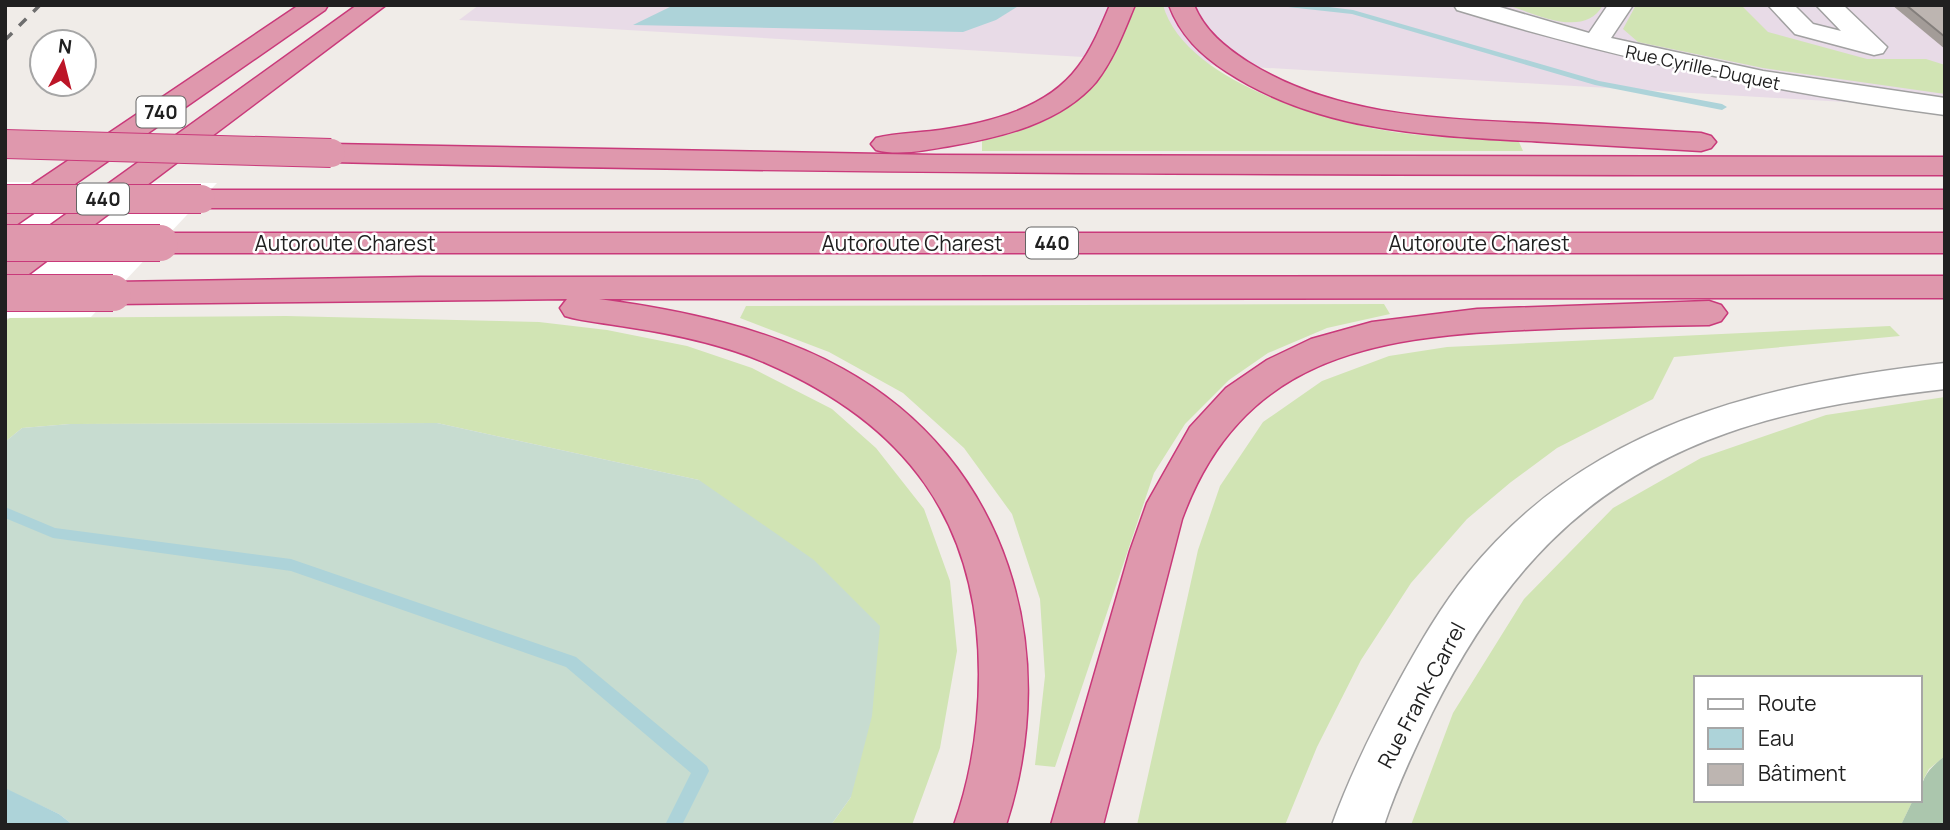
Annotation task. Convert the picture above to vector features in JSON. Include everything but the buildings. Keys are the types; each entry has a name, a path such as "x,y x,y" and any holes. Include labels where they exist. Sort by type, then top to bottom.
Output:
{"highway":[{"path":"5,207 279,5"},
{"name":"740","path":"5,218 316,5"},
{"name":"740","path":"5,275 374,5"},
{"path":"492,157 641,150 890,144 962,135 991,128 1044,108 1075,88 1095,62 1123,5"},
{"path":"1181,5 1194,31 1205,43 1258,80 1304,100 1383,120 1570,135 1945,152"},
{"path":"5,295 239,104"},
{"path":"5,144 492,157 1009,166 1945,166"},
{"name":"Autoroute Charest","path":"5,199 1945,199"},
{"name":"Autoroute Charest","path":"5,243 1945,243"},
{"path":"5,295 420,288 1945,287"},
{"path":"113,293 529,305 620,313 700,329 739,341 820,374 884,417 915,444 939,471 960,500 989,567 998,605 1004,673 1001,723 986,810 980,825"},
{"path":"1077,825 1152,551 1172,491 1200,441 1216,420 1237,399 1288,365 1316,350 1381,330 1452,321 1945,307"}],"street":[{"name":"Rue Cyrille-Duquet","path":"1466,5 1595,43 1737,76 1945,107"},
{"path":"1595,43 1621,5"},
{"path":"1780,5 1804,29 1874,47 1828,5"},
{"name":"Rue Frank-Carrel","path":"1358,825 1396,735 1447,640 1484,585 1530,537 1578,494 1626,463 1679,436 1736,416 1794,399 1873,384 1945,376"}],"shaded area":[{"path":"479,5 1945,5 1945,108 459,20"}],"green space":[{"path":"1136,5 1163,5 1176,32 1199,56 1229,77 1301,109 1338,120 1402,133 1519,142 1523,151 982,151 982,141 1015,133 1046,120 1088,91 1110,61"},
{"path":"1507,5 1603,5 1595,15 1584,21 1572,22 1545,18"},
{"path":"1636,5 1741,5 1768,32 1867,59 1926,59 1945,65 1945,94 1763,68 1638,42 1623,29"},
{"path":"1384,304 1390,314 1327,328 1268,353 1229,380 1185,424 1154,473 1055,767 1035,765 1045,676 1040,599 1012,514 964,448 903,393 829,352 740,318 746,306"},
{"path":"286,316 539,322 607,330 687,346 752,368 832,409 876,448 924,509 950,581 957,651 940,748 912,825 831,825 851,797 699,480 437,423 70,424 22,428 5,442 5,321 10,318"},
{"path":"1890,326 1900,336 1674,357 1653,399 1557,448 1511,482 1467,519 1411,583 1361,660 1317,747 1285,825 1137,825 1198,550 1220,486 1263,422 1322,381 1389,356 1447,347"},
{"path":"1945,397 1945,756 1929,769 1922,782 1922,676 1694,676 1694,802 1912,802 1901,825 1411,825 1453,713 1524,599 1613,508 1701,458 1826,415"},
{"path":"437,423 699,480 814,560 880,626 872,716 851,797 831,825 73,825 59,814 5,789 5,442 22,428 70,424"},
{"path":"1945,756 1945,825 1901,825 1912,802 1922,802 1922,786 1934,765"}],"water":[{"path":"674,5 1020,5 996,20 963,32 633,25"},
{"path":"7,789 59,814 73,825 5,825"}],"pier":[{"path":"5,182 217,183 91,317 5,318"}],"waterway":[{"path":"1288,5 1353,12 1598,83 1722,107"},
{"path":"5,512 53,533 291,565 571,662 701,771 673,825"}],"railway":[{"path":"5,40 40,5"}]}
